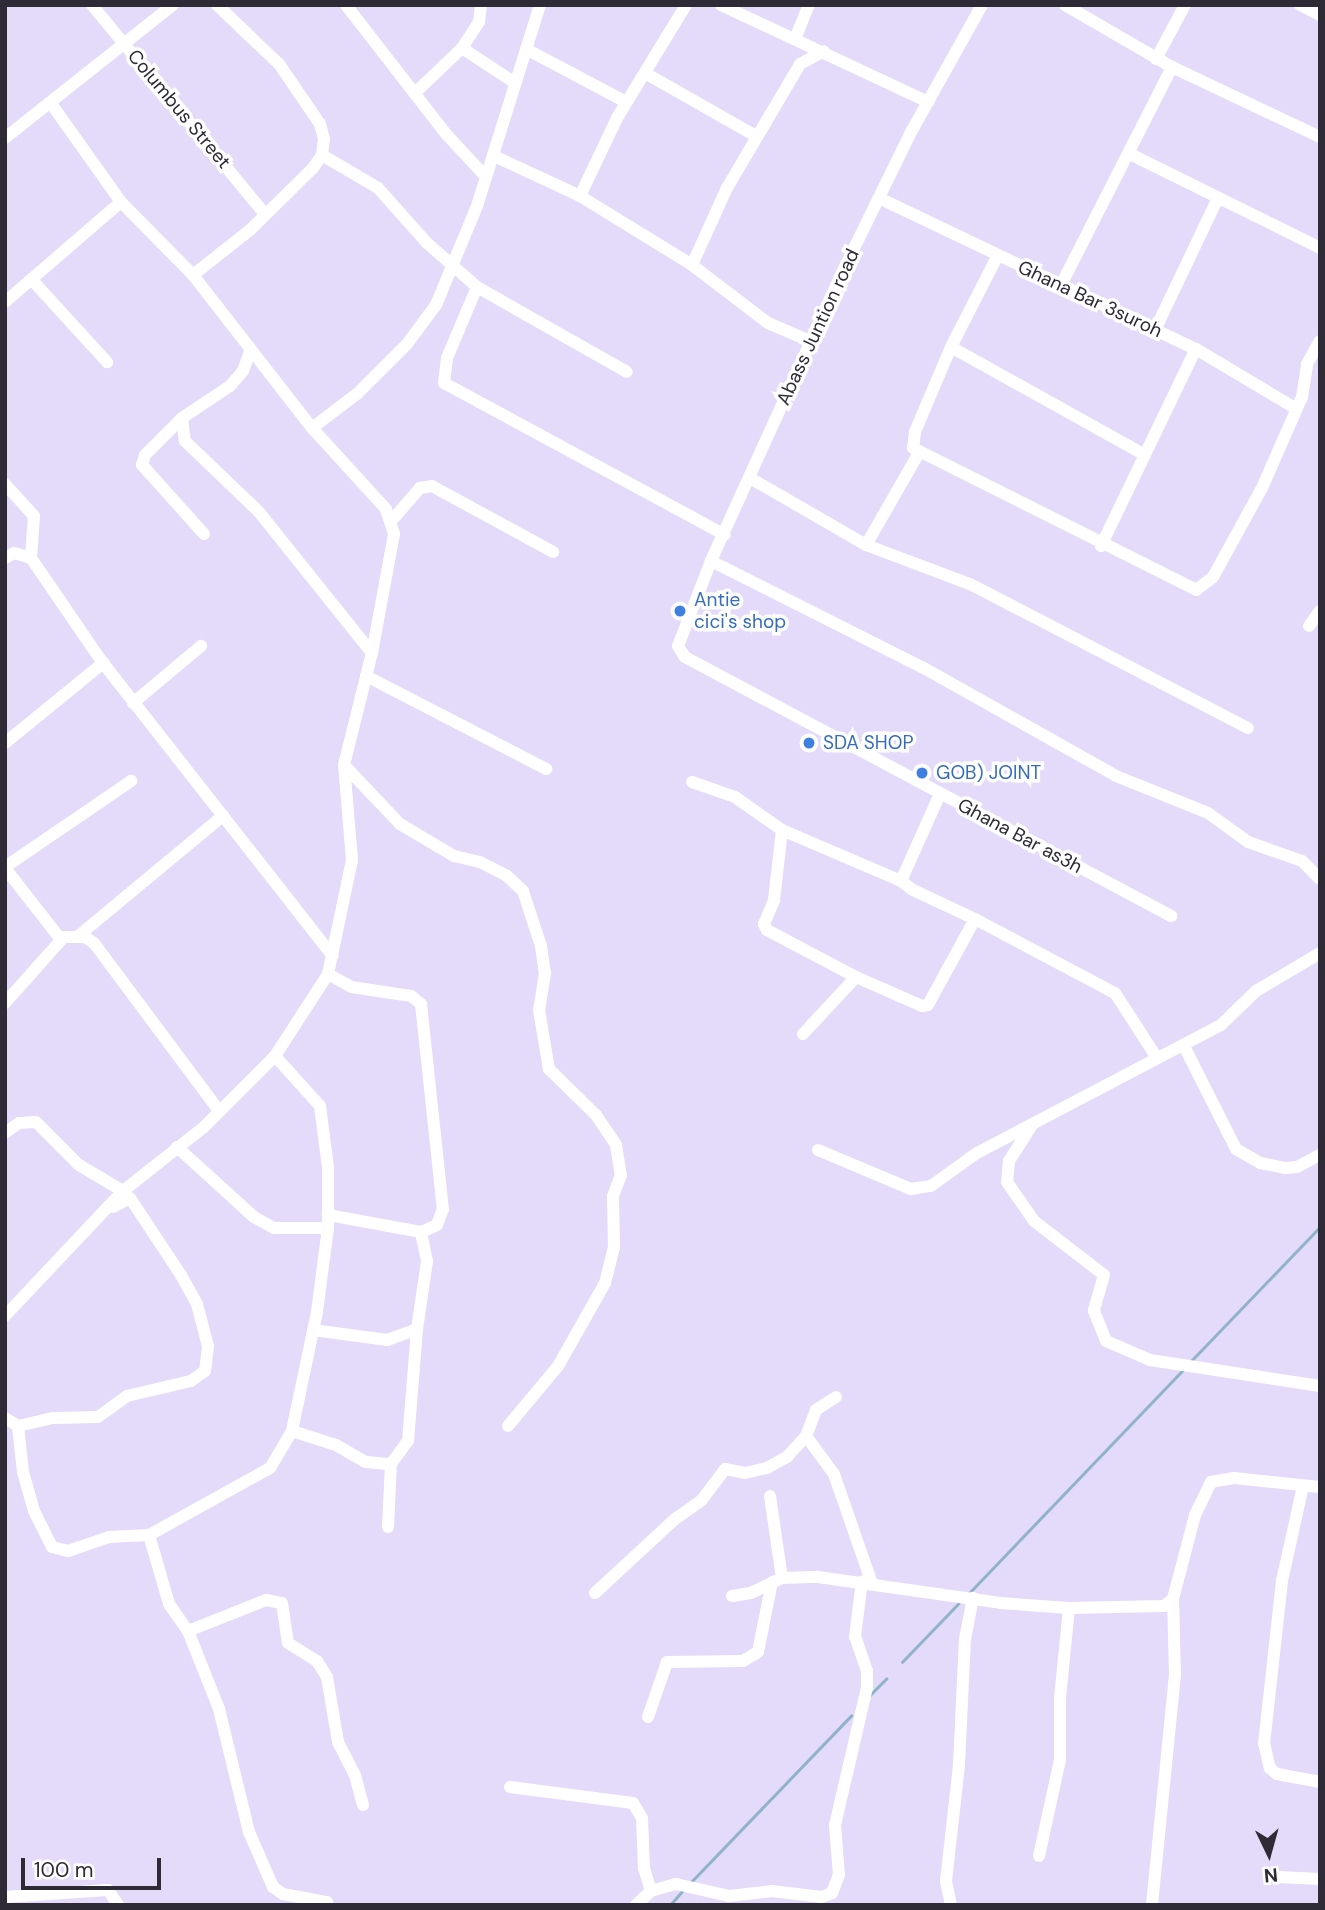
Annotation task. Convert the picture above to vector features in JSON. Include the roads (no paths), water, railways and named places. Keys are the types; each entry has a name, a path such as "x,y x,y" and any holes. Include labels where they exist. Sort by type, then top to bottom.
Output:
{"street":[{"name":"Columbus Street","path":"92,5 265,214"},
{"path":"5,138 52,105 173,5"},
{"path":"217,5 279,64 320,124 323,155"},
{"path":"346,5 447,135 486,177"},
{"path":"416,92 462,48 479,22 481,5"},
{"path":"312,428 358,393 407,344 436,305 454,269 494,156 540,5"},
{"path":"580,197 626,102 686,5"},
{"path":"721,5 928,102"},
{"path":"795,39 809,5"},
{"name":"Abass Juntion road","path":"685,657 679,641 710,561 725,535 810,341 928,102 982,5"},
{"path":"1065,5 1172,67 1320,137"},
{"path":"1156,58 1185,5"},
{"path":"1300,5 1320,15"},
{"path":"462,48 515,83"},
{"path":"526,49 626,102"},
{"path":"692,265 756,136 800,64 824,51"},
{"path":"1061,285 1172,67"},
{"path":"645,73 756,136"},
{"path":"5,1316 123,1191 219,1111 275,1056 328,974 352,860 344,765 393,558 392,520 312,428 193,275 121,202 52,105"},
{"path":"1130,154 1320,248"},
{"path":"193,275 265,214 323,155"},
{"path":"323,155 378,188 454,269 477,287 627,372"},
{"path":"494,156 580,197 692,265 768,323 810,341"},
{"name":"Ghana Bar 3suroh","path":"881,198 1196,349 1295,408"},
{"path":"1156,330 1218,198"},
{"path":"5,302 33,281 121,202"},
{"path":"998,256 951,347 912,443 919,453 1101,546 1196,590 1207,585 1262,488 1306,383 1307,364 1320,341"},
{"path":"33,281 107,362"},
{"path":"477,287 447,358 444,383 725,535"},
{"path":"951,347 1145,454"},
{"path":"205,534 142,465 145,455 182,418 230,386 243,370 251,349"},
{"path":"1101,546 1196,349"},
{"path":"182,418 185,442 258,512 372,653"},
{"path":"866,545 919,453"},
{"path":"750,478 866,545 970,584 1248,728"},
{"path":"5,484 34,516 31,558 103,663 223,816 262,861 333,956"},
{"path":"392,520 420,488 432,486 553,552"},
{"path":"5,558 14,553 31,558"},
{"path":"710,561 922,667 1116,776 1208,813 1248,842 1302,861 1320,879"},
{"path":"1309,626 1320,611"},
{"path":"133,703 201,646"},
{"name":"Ghana Bar as3h","path":"685,657 1171,916"},
{"path":"5,743 103,663"},
{"path":"366,676 546,769"},
{"path":"344,765 400,824 454,856 480,862 507,876 523,891 541,946 545,973 539,1010 549,1069 596,1115 617,1144 621,1175 613,1196 614,1247 606,1283 558,1366 508,1426"},
{"path":"63,938 34,909 5,868 131,781"},
{"path":"692,782 735,797 782,830 901,881 1115,993 1157,1058"},
{"path":"901,881 940,794"},
{"path":"76,937 223,816"},
{"path":"782,830 774,900 764,923 767,930 856,977 922,1006 928,1005 975,919"},
{"path":"5,1003 63,938 76,937 94,943 219,1111"},
{"path":"818,1150 921,1189 977,1153 1221,1025 1256,991 1320,953"},
{"path":"177,1147 264,1222 298,1231 328,1222 421,1232 437,1225 443,1209 421,1004 411,996 351,987 328,974"},
{"path":"803,1034 856,977"},
{"path":"1184,1046 1236,1149 1260,1163 1284,1168 1297,1167 1320,1155"},
{"path":"18,1426 23,1472 34,1511 52,1546 68,1550 109,1537 149,1535 270,1468 292,1431 313,1330 328,1222 325,1127 320,1106 275,1056"},
{"path":"5,1133 19,1124 36,1122 79,1165 123,1191"},
{"path":"1033,1125 1009,1161 1007,1182 1034,1221 1104,1275 1094,1311 1106,1340 1150,1360 1320,1387"},
{"path":"5,1418 18,1426 53,1418 98,1417 127,1396 191,1381 205,1371 209,1359 197,1304 130,1198 95,1223"},
{"path":"388,1527 391,1464 408,1441 417,1329 428,1261 421,1232"},
{"path":"313,1330 387,1340 417,1329"},
{"path":"595,1593 675,1519 701,1502 725,1469 745,1473 767,1468 787,1457 806,1436 816,1410 836,1397"},
{"path":"292,1431 336,1445 366,1462 391,1464"},
{"path":"636,1905 651,1891 676,1884 729,1896 782,1899 822,1897 838,1884 835,1825 867,1688 855,1637 866,1581 834,1474 806,1436"},
{"path":"1152,1905 1175,1674 1173,1599 1195,1515 1211,1482 1234,1478 1320,1487"},
{"path":"1303,1486 1282,1581 1264,1743 1277,1774 1320,1782"},
{"path":"648,1717 667,1662 743,1661 758,1652 777,1580 769,1496"},
{"path":"149,1535 169,1604 188,1632 219,1709 249,1832 273,1887 283,1894 327,1902"},
{"path":"732,1596 777,1580 866,1581 937,1597 1069,1608 1164,1606 1173,1599"},
{"path":"951,1905 946,1881 959,1765 964,1639 973,1598"},
{"path":"188,1632 266,1600 282,1603 288,1643 317,1661 327,1677 338,1742 355,1774 363,1805"},
{"path":"1039,1856 1060,1760 1060,1698 1069,1608"},
{"path":"510,1787 633,1803 642,1818 644,1868 651,1891"},
{"path":"1278,1877 1320,1879"},
{"path":"5,1897 108,1890 118,1905"}],"waterway":[{"path":"1190,1362 1320,1227"},
{"path":"970,1592 1183,1370"},
{"path":"902,1662 958,1604"},
{"path":"870,1695 886,1679"},
{"path":"691,1882 851,1716"},
{"path":"670,1905 684,1889"}],"place":[{"name":"Antie cici's shop","path":"680,611"},
{"name":"SDA SHOP","path":"809,743"},
{"name":"GOB) JOINT","path":"922,773"}]}
